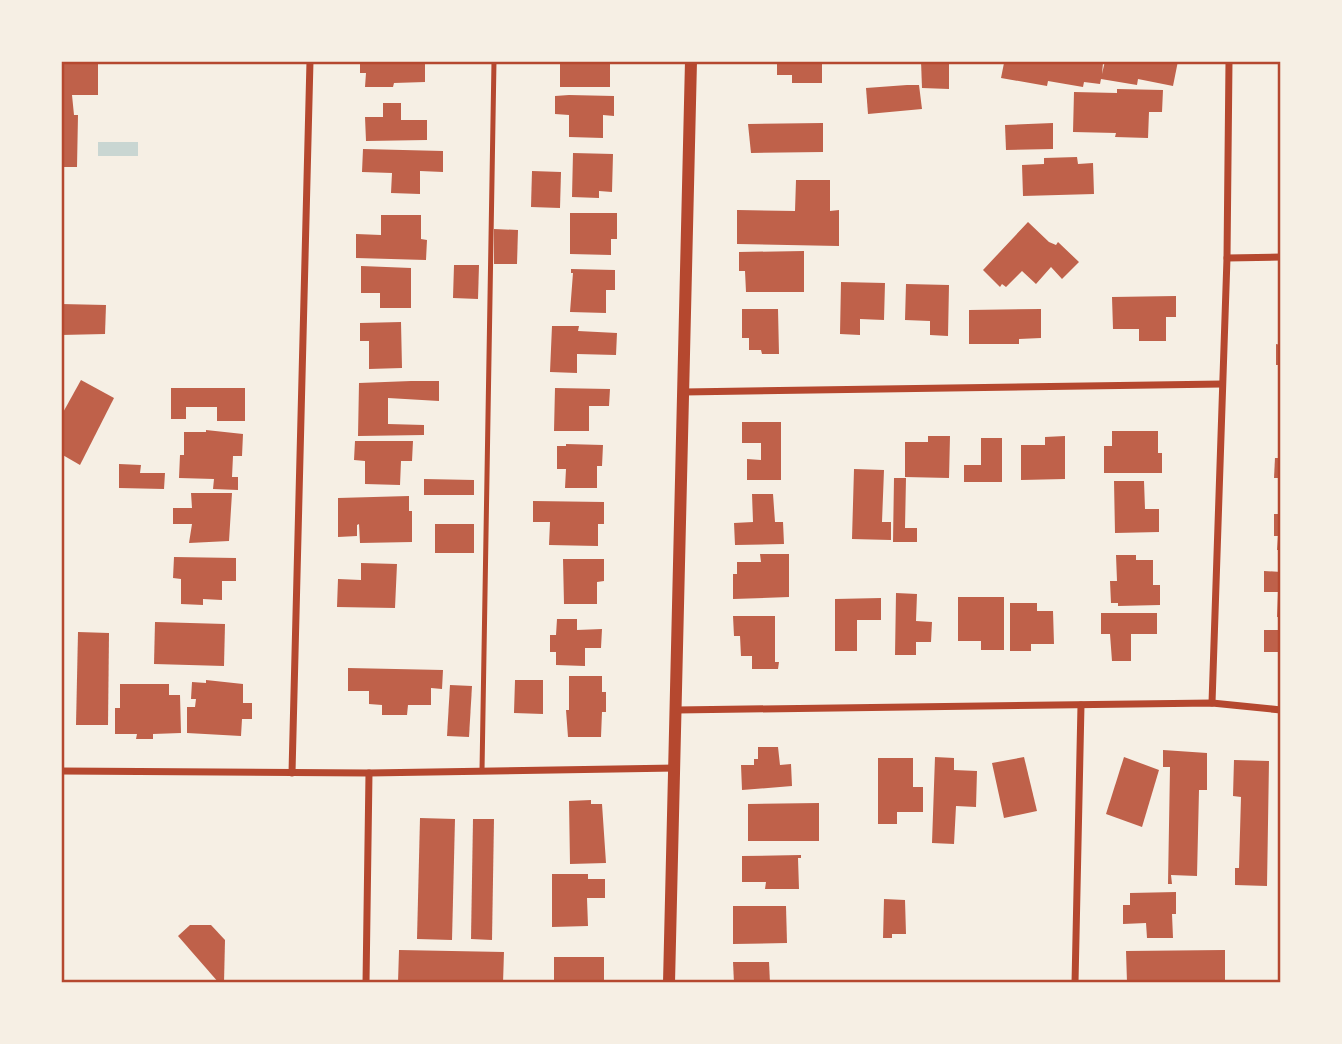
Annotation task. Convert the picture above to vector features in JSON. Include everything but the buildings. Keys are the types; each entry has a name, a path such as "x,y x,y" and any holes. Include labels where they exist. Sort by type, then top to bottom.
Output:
{"street":[{"path":"292,773 310,61"},
{"path":"669,983 691,61"},
{"path":"1212,703 1227,258 1229,61"},
{"path":"1227,258 1281,257"},
{"path":"684,392 1222,384"},
{"path":"677,710 1212,703 1281,710"},
{"path":"1075,983 1080,705"},
{"path":"61,771 369,773 676,768"},
{"path":"366,983 369,773"}],"lane":[{"path":"482,771 494,61"}],"shaded area":[{"path":"98,142 138,142 138,156 98,156"}]}
